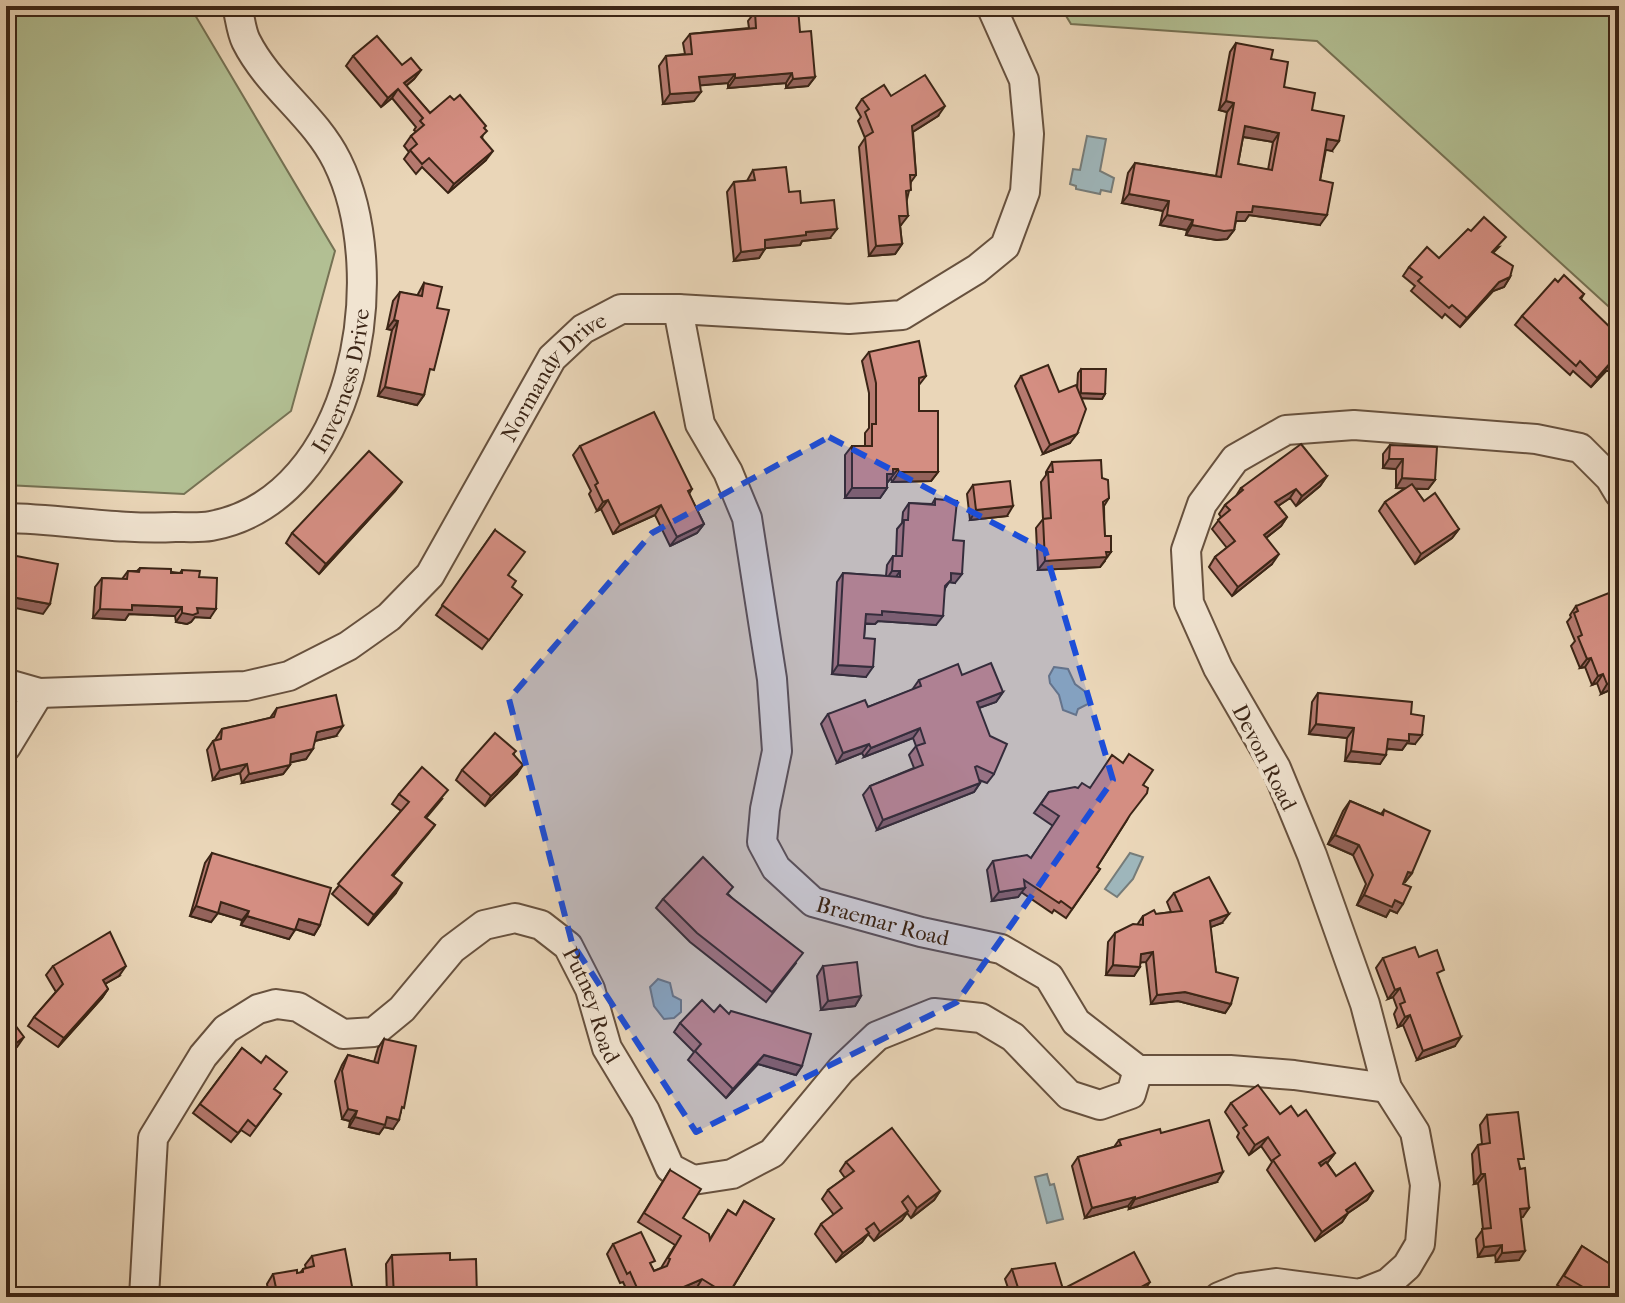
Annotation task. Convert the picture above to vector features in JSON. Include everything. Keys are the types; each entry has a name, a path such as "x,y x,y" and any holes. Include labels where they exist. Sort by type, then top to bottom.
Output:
{"street":[{"name":"Inverness Drive","path":"6,518 151,528 210,526 249,514 281,492 303,470 328,433 348,387 359,318 361,260 351,195 336,160 313,123 274,82 244,39 237,6"},
{"name":"Normandy Drive","path":"39,693 246,686 289,676 348,646 389,617 430,575 552,358 583,329 621,309 678,309 849,319 902,315 977,269 1005,246 1025,192 1029,134 1024,80 991,6"},
{"name":"Braemar Road","path":"678,309 700,424 728,472 747,518 772,679 777,751 765,809 762,842 776,868 813,902 921,932 1001,949 1049,977 1076,1022 1138,1070"},
{"name":"Devon Road","path":"1219,1297 1241,1288 1276,1283 1360,1294 1388,1283 1407,1266 1420,1244 1425,1185 1415,1132 1387,1088 1365,1004 1312,855 1276,768 1218,668 1189,603 1186,550 1202,504 1235,459 1286,430 1354,425 1536,439 1580,448 1610,478 1619,493"},
{"path":"6,686 39,693 6,747"},
{"name":"Putney Road","path":"144,1297 153,1138 203,1056 226,1029 258,1009 276,1004 298,1007 343,1034 374,1032 402,1009 452,949 484,925 515,918 541,925 568,946 590,989 607,1048 645,1111 670,1168 693,1180 732,1174 772,1153 841,1070 877,1036 934,1013 981,1018 1013,1037 1069,1095 1100,1105 1131,1094 1138,1070"},
{"path":"1138,1070 1230,1070 1387,1088"}],"highlighted area":[{"path":"829,437 1045,550 1113,780 957,1002 696,1132 572,943 509,699 652,533"}],"green space":[{"path":"6,6 198,6 195,15 335,251 291,411 184,494 6,485"},
{"path":"1060,6 1619,6 1619,316 1317,41 1071,24"}],"water":[{"path":"1087,136 1106,139 1100,171 1114,178 1111,192 1101,190 1100,194 1076,189 1070,184 1073,169 1080,170"},
{"path":"1054,667 1068,669 1075,684 1087,693 1088,704 1078,709 1076,715 1063,710 1059,695 1050,683 1049,676"},
{"path":"1130,853 1143,857 1133,879 1117,897 1105,889"},
{"path":"658,979 670,983 673,996 681,1000 681,1012 674,1018 664,1019 654,1006 650,987"},
{"path":"1047,1174 1050,1185 1054,1184 1063,1219 1047,1223 1035,1177"}],"building":[{"path":"798,8 800,32 811,31 815,77 793,79 792,73 735,78 735,74 699,77 701,92 670,94 666,56 692,54 690,34 756,28 755,12"},
{"path":"377,36 402,65 411,58 421,70 404,83 430,113 450,96 454,100 460,95 486,126 487,131 481,137 493,151 454,184 429,158 422,164 410,150 417,144 411,136 424,125 420,121 423,118 398,89 388,98 353,56"},
{"path":"1236,43 1273,50 1271,59 1288,62 1284,87 1315,93 1312,110 1344,116 1339,141 1327,139 1320,180 1333,183 1327,215 1253,206 1252,212 1237,212 1234,230 1224,231 1192,225 1193,220 1167,215 1169,201 1129,194 1135,163 1221,177 1234,103 1226,101","holes":["1245,126 1279,133 1272,170 1238,164"]},
{"path":"925,75 945,106 912,126 916,175 910,175 911,190 906,191 908,216 899,216 902,244 876,246 865,137 873,132 865,112 869,109 862,99 884,85 891,96"},
{"path":"786,167 789,192 800,191 801,203 834,200 837,229 765,240 765,249 741,252 734,182 755,180 753,170"},
{"path":"1484,217 1506,237 1492,252 1513,266 1510,277 1499,282 1467,318 1452,305 1449,308 1418,281 1422,277 1409,267 1427,247 1439,258"},
{"path":"1564,275 1584,294 1580,298 1619,336 1619,360 1612,361 1597,378 1580,361 1576,366 1522,316 1555,279 1558,282"},
{"path":"424,283 442,287 437,308 449,310 434,370 430,369 424,395 385,387 398,321 394,320 400,292 422,296"},
{"path":"919,341 926,376 919,378 919,411 938,411 938,472 899,472 893,469 893,474 887,474 887,488 852,488 852,446 872,446 872,424 876,424 876,383 869,352"},
{"path":"1048,365 1059,392 1076,385 1086,409 1077,434 1050,445 1021,376"},
{"path":"1081,369 1106,369 1105,394 1081,393"},
{"path":"654,412 692,489 688,491 704,524 677,537 661,505 620,525 608,500 603,502 595,485 598,483 580,446"},
{"path":"1301,444 1327,476 1302,496 1296,489 1275,502 1287,517 1264,535 1279,554 1238,587 1215,557 1235,541 1218,520 1230,510 1225,505 1243,490 1241,488"},
{"path":"1390,445 1437,447 1435,480 1402,478 1403,459 1389,459"},
{"path":"369,451 402,482 326,564 292,533"},
{"path":"1101,460 1102,478 1108,480 1109,498 1103,502 1105,536 1111,536 1111,552 1106,552 1107,557 1045,561 1043,519 1051,518 1048,472 1053,472 1052,462"},
{"path":"1010,481 1013,506 976,510 973,485"},
{"path":"1412,484 1424,501 1435,493 1459,529 1421,554 1385,502"},
{"path":"935,499 957,501 953,540 964,541 962,574 951,573 951,580 945,586 943,616 882,611 882,615 866,614 864,638 875,639 873,667 838,665 843,573 900,577 900,571 892,571 893,556 902,556 904,520 908,520 909,503 935,505"},
{"path":"495,530 525,552 508,575 516,581 512,587 522,595 489,640 442,605"},
{"path":"6,554 58,564 50,604 6,596"},
{"path":"140,568 171,569 171,573 200,571 199,577 217,578 216,609 197,608 198,613 193,615 182,613 182,607 132,605 132,610 100,609 102,578 127,579 128,571 139,572"},
{"path":"1619,589 1619,680 1607,684 1603,674 1598,676 1591,658 1587,659 1578,637 1582,635 1574,613 1578,611 1576,606"},
{"path":"991,663 1003,692 977,702 990,736 1007,744 994,774 977,766 980,783 883,820 870,786 923,765 916,746 925,743 920,728 871,748 869,744 843,753 828,714 865,700 868,707 921,686 919,680 958,664 962,675"},
{"path":"1318,693 1412,702 1411,714 1424,716 1422,735 1409,734 1409,741 1388,739 1386,755 1351,751 1354,728 1316,724"},
{"path":"336,695 343,726 317,732 313,749 291,754 290,765 249,774 247,764 220,770 213,741 221,739 222,729 274,717 277,708"},
{"path":"495,733 516,751 513,754 523,765 491,796 462,770"},
{"path":"1129,754 1153,770 1143,785 1148,788 1147,793 1072,909 1024,880 1025,888 999,892 993,861 1027,855 1031,858 1059,816 1041,804 1049,792 1078,788 1082,783 1090,788 1112,755 1123,763"},
{"path":"422,767 448,790 425,817 435,825 392,875 402,883 374,915 338,884 409,802 399,794"},
{"path":"1350,801 1383,815 1384,810 1430,831 1412,873 1408,872 1403,884 1411,887 1403,904 1395,900 1392,907 1364,895 1373,875 1359,845 1335,835"},
{"path":"212,853 331,888 320,925 299,919 295,930 247,916 249,911 221,902 218,913 196,906"},
{"path":"703,857 733,887 727,894 803,953 772,992 697,933 663,899"},
{"path":"1209,877 1229,914 1210,921 1216,972 1238,978 1231,1004 1185,992 1157,995 1153,952 1141,954 1140,967 1113,965 1115,933 1133,924 1143,925 1143,916 1154,910 1156,914 1182,911 1174,893"},
{"path":"110,932 126,966 103,980 108,989 64,1038 34,1017 63,984 53,966"},
{"path":"1415,947 1419,957 1437,950 1444,970 1437,973 1461,1037 1423,1051 1410,1015 1405,1017 1400,1004 1405,1002 1400,988 1395,990 1383,958"},
{"path":"857,962 861,996 828,1001 823,966"},
{"path":"702,1000 714,1012 720,1005 729,1014 731,1011 811,1034 802,1066 764,1055 733,1089 695,1051 701,1044 680,1023"},
{"path":"6,1013 24,1037 6,1051"},
{"path":"384,1039 416,1046 404,1108 399,1120 387,1117 385,1125 355,1117 357,1111 348,1109 342,1071 348,1055 378,1063"},
{"path":"242,1048 261,1063 266,1056 287,1072 274,1089 281,1094 256,1127 248,1120 238,1133 200,1104"},
{"path":"1258,1085 1280,1114 1291,1106 1298,1116 1306,1110 1335,1153 1319,1163 1321,1166 1326,1162 1336,1176 1355,1163 1373,1191 1322,1232 1273,1160 1280,1155 1268,1137 1255,1145 1243,1128 1247,1125 1231,1103"},
{"path":"1518,1112 1524,1159 1518,1159 1520,1169 1525,1168 1529,1208 1520,1209 1525,1251 1502,1253 1502,1245 1484,1247 1482,1229 1491,1228 1485,1174 1481,1174 1478,1145 1490,1143 1487,1115"},
{"path":"1209,1120 1223,1172 1135,1199 1092,1208 1078,1157 1121,1145 1119,1140"},
{"path":"892,1128 940,1191 917,1208 908,1196 902,1202 908,1211 880,1232 874,1223 866,1229 869,1233 843,1253 821,1224 842,1208 828,1190 854,1171 846,1162"},
{"path":"6,1161 10,1164 6,1186"},
{"path":"670,1170 701,1189 683,1218 709,1234 710,1240 728,1210 736,1215 744,1201 774,1219 728,1295 702,1279 665,1295 662,1288 641,1297 613,1244 641,1232 655,1261 650,1263 654,1271 667,1266 668,1258 681,1236 644,1213"},
{"path":"1582,1246 1610,1264 1614,1259 1619,1262 1619,1270 1609,1286 1619,1292 1619,1297 1577,1297 1583,1287 1564,1276"},
{"path":"345,1249 354,1297 278,1297 273,1274 303,1272 303,1269 314,1266 312,1256"},
{"path":"1134,1252 1150,1282 1123,1297 1021,1297 1012,1269 1055,1263 1063,1289"},
{"path":"450,1253 450,1260 476,1259 477,1297 394,1297 392,1255"}]}
